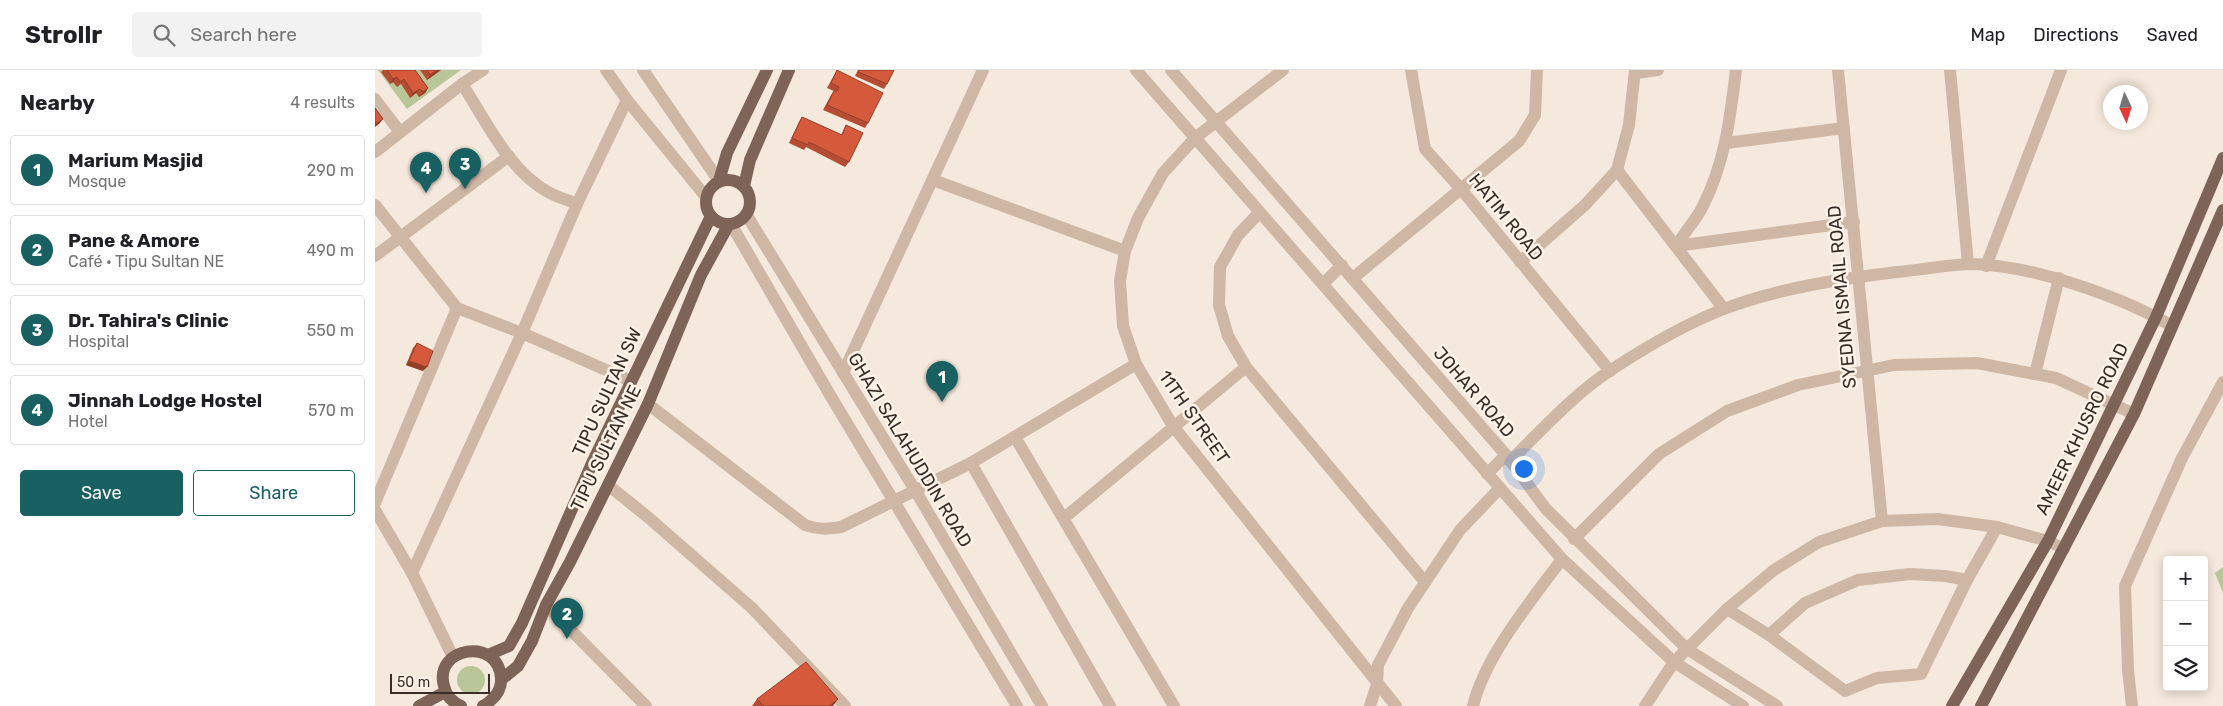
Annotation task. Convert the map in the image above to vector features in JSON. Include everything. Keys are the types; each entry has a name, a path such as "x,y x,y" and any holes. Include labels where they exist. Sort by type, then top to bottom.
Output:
{"main road":[{"path":"719,181 732,180 744,186 750,197 746,214 730,224 716,221 711,216 705,204 706,197 709,190 719,181 727,153 767,70"},
{"path":"744,186 750,160 789,70"},
{"name":"AMEER KHUSRO ROAD","path":"1953,706 2048,541 2156,317 2223,158"},
{"path":"1981,706 2134,414 2223,210"},
{"name":"TIPU SULTAN SW","path":"489,655 509,646 522,623 631,381 711,216"},
{"name":"TIPU SULTAN NE","path":"484,706 495,696 501,680 517,666 532,641 546,605 570,562 648,404 701,276 730,224"},
{"path":"461,706 451,700 445,692 443,673 453,657 462,652 474,650 489,655 499,670 501,680"},
{"path":"419,706 445,692"}],"street":[{"path":"375,152 462,84 483,70"},
{"path":"606,70 627,100 706,197"},
{"path":"643,70 719,181"},
{"path":"843,373 983,70"},
{"path":"1136,70 1499,489 1562,559 1674,662 1743,706"},
{"name":"JOHAR ROAD","path":"1171,70 1508,458 1546,509 1574,539 1687,649 1777,706"},
{"name":"11TH STREET","path":"1283,70 1217,123 1195,138 1163,173 1138,218 1125,251 1120,281 1123,326 1136,364 1173,426 1396,706"},
{"name":"HATIM ROAD","path":"1411,70 1425,149 1461,189 1610,371"},
{"path":"1353,278 1519,140 1535,116 1537,70"},
{"path":"1519,262 1585,206 1617,170 1629,125 1635,71 1658,70"},
{"path":"1676,246 1701,210 1714,182 1729,133 1736,70"},
{"name":"SYEDNA ISMAIL ROAD","path":"1838,70 1882,521"},
{"path":"1949,70 1968,264"},
{"path":"1986,266 2061,70"},
{"path":"462,84 509,156 525,175 548,192 577,204"},
{"path":"375,99 400,132"},
{"path":"412,573 522,333 577,204 627,100"},
{"path":"1725,143 1844,128"},
{"path":"375,256 509,156"},
{"path":"1617,170 1724,309"},
{"path":"933,180 1125,251"},
{"path":"375,205 457,308 522,333 631,381"},
{"path":"1259,213 1238,235 1220,267 1219,305 1228,336 1246,367 1425,582"},
{"name":"GHAZI SALAHUDDIN ROAD","path":"746,214 915,490 1042,706"},
{"path":"1676,246 1854,222"},
{"path":"730,224 1017,706"},
{"path":"1487,474 1610,371 1668,336 1724,309 1785,291 1858,277 1968,264 2059,278 2156,317 2173,326"},
{"path":"1323,284 1342,265"},
{"path":"2035,374 2059,278"},
{"path":"375,503 457,308"},
{"path":"1574,539 1659,454 1727,411 1799,385 1894,365 1977,362 2056,378 2115,403 2134,414"},
{"path":"648,404 805,525 815,530 841,527 894,499 971,463 1136,364"},
{"path":"1064,518 1246,367"},
{"path":"2132,706 2128,670 2125,586 2182,458 2223,382"},
{"path":"1015,437 1174,706"},
{"path":"971,463 1110,706"},
{"path":"608,485 753,608 845,706"},
{"path":"1370,706 1377,684 1378,665 1408,608 1460,530 1499,489"},
{"path":"375,510 412,573 453,657"},
{"path":"1645,706 1674,662 1727,608 1797,554 1819,542 1882,521 1938,519 1997,526 2048,541 2064,549"},
{"path":"1727,608 1769,635 1845,692 1877,678 1921,674 1967,580 1997,526"},
{"path":"1473,706 1478,686 1521,613 1562,559"},
{"path":"1769,635 1805,603 1858,580 1911,574 1945,576 1967,580"},
{"path":"546,605 646,706"}],"green space":[{"path":"378,70 461,70 407,109"},
{"path":"2223,567 2223,593 2215,573"},
{"path":"471,666 481,670 485,680 481,690 471,694 461,690 457,680 461,670"}],"building":[{"path":"387,70 415,70 428,88 423,92 420,89 413,93 404,79 400,82 397,77 393,79"},
{"path":"427,70 437,70 430,75"},
{"path":"837,70 883,93 868,123 827,105 834,91 837,91 839,87 831,83"},
{"path":"859,70 894,70 887,84 858,72"},
{"path":"375,108 383,119 375,124"},
{"path":"802,117 842,135 846,125 863,133 849,162 809,142 808,145 792,138"},
{"path":"417,343 433,351 427,367 409,361"},
{"path":"806,662 838,699 829,706 764,706 757,699"}],"place":[{"name":"Dr. Tahira's Clinic","path":"465,189"},
{"name":"Jinnah Lodge Hostel","path":"426,193"},
{"name":"Marium Masjid","path":"942,402"},
{"name":"Pane & Amore","path":"567,639"}]}
